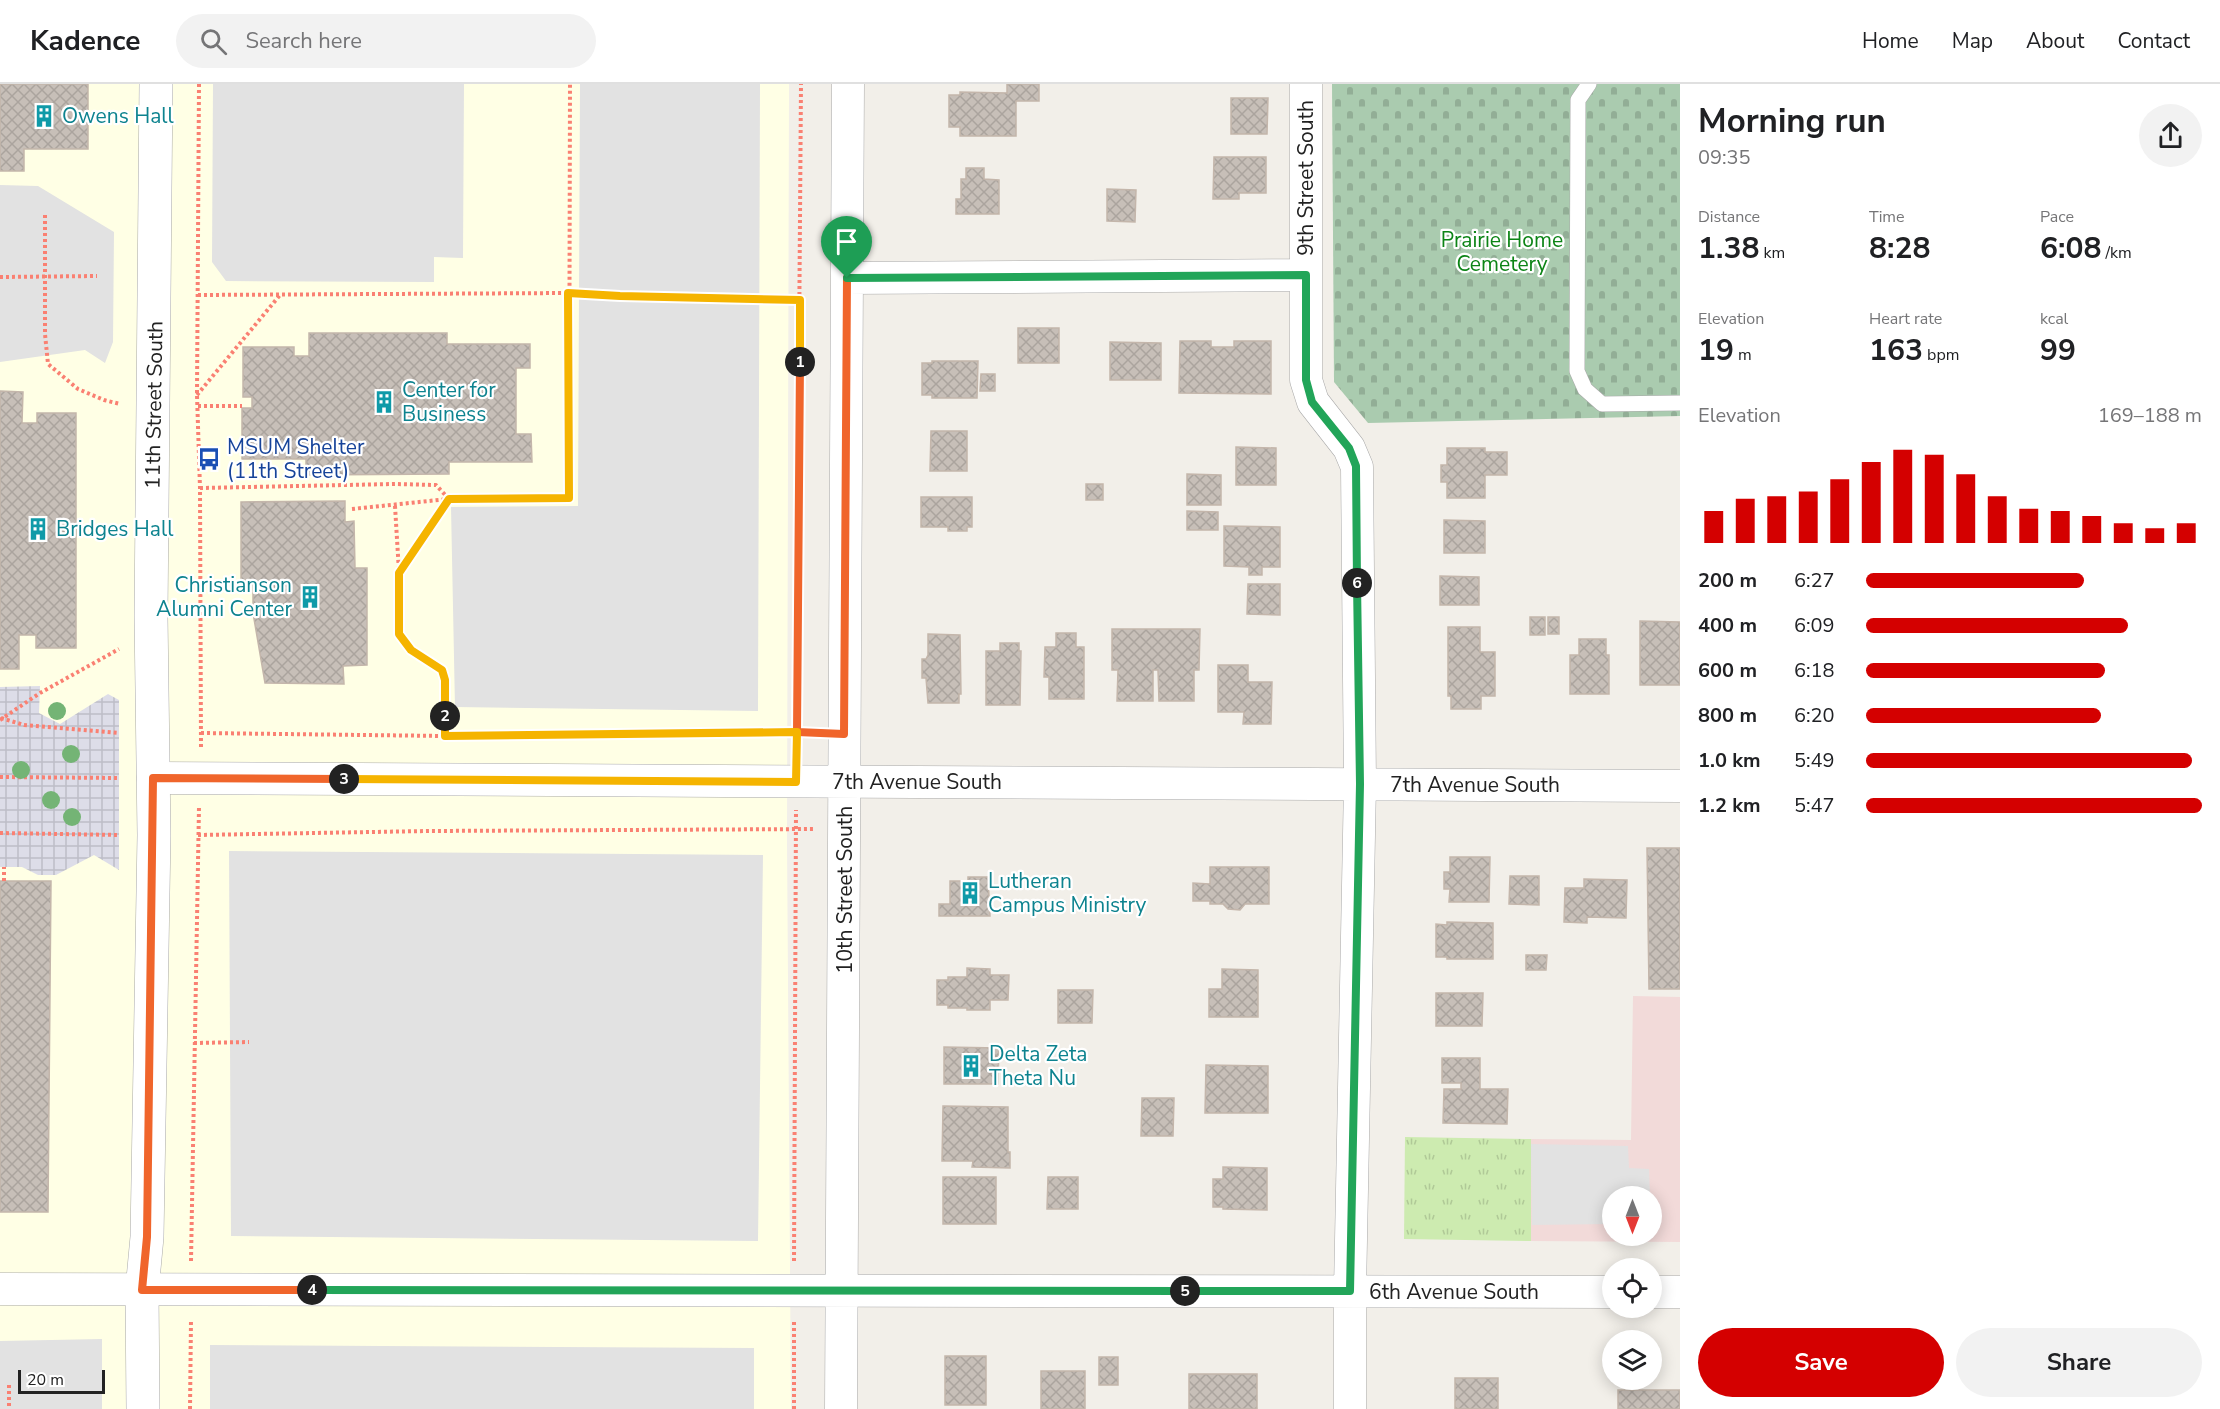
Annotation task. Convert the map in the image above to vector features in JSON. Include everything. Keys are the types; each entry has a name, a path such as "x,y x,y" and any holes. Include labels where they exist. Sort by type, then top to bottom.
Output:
{"street":[{"name":"11th Street South","path":"142,1409 142,1290 147,1237 153,778 151,616 156,84"},
{"name":"10th Street South","path":"841,1409 848,84"},
{"name":"9th Street South","path":"1306,84 1306,380 1312,402 1349,448 1356,466 1360,784 1350,1291 1350,1409"},
{"path":"847,278 1306,275"},
{"name":"7th Avenue South","path":"153,778 1680,786"},
{"name":"6th Avenue South","path":"0,1289 1602,1292"},
{"path":"1662,1292 1680,1292"}],"lane":[{"path":"1590,84 1578,100 1577,371 1585,389 1602,404 1680,403"}],"path":[{"path":"352,509 449,499 569,498 570,84"},
{"path":"794,1409 801,84"},
{"path":"45,215 45,334 48,364 78,389 120,404"},
{"path":"0,277 97,276"},
{"path":"198,295 568,293 800,300"},
{"path":"197,395 281,294"},
{"path":"198,406 242,406"},
{"path":"200,488 436,485 449,499"},
{"path":"399,573 449,499"},
{"path":"395,506 399,573 399,634 411,650 442,670 445,680 445,736"},
{"path":"0,719 40,693 119,649"},
{"path":"0,719 24,725 119,733"},
{"path":"201,733 445,736 797,732 844,734"},
{"path":"0,777 119,778"},
{"path":"198,835 845,828"},
{"path":"0,833 119,835"},
{"path":"4,867 4,881"},
{"path":"194,1043 249,1042"},
{"path":"9,1385 9,1409"}],"shaded area":[{"path":"0,84 789,84 787,839 791,1409 0,1409"},
{"path":"213,84 464,84 463,258 434,257 434,282 226,281 212,262"},
{"path":"580,84 760,84 758,711 455,707 451,507 578,506"},
{"path":"0,185 38,186 114,232 113,342 105,363 85,350 0,362"},
{"path":"40,686 39,713 60,724 108,694 119,700 119,870 94,855 56,875 38,875 22,867 0,867 0,687"},
{"path":"229,851 763,855 758,1241 231,1236"},
{"path":"1633,996 1680,997 1680,1242 1662,1242 1662,1186 1602,1186 1602,1241 1531,1241 1531,1139 1631,1140"},
{"path":"1531,1144 1628,1146 1629,1168 1649,1169 1650,1186 1602,1186 1602,1224 1532,1225"},
{"path":"102,1339 102,1409 0,1409 0,1341"},
{"path":"210,1345 754,1348 754,1409 210,1409"}],"green space":[{"name":"Prairie Home Cemetery","path":"1332,84 1680,84 1680,416 1368,423 1334,382"},
{"path":"1405,1137 1531,1139 1531,1241 1404,1239"}],"building":[{"name":"Owens Hall","path":"0,84 88,84 88,149 24,149 24,171 0,171"},
{"path":"1007,84 1039,84 1039,101 1016,101 1016,136 960,136 960,127 949,127 949,95 960,95 960,92 1007,93"},
{"path":"1231,98 1268,98 1267,134 1231,134"},
{"path":"1214,157 1266,157 1266,193 1239,193 1239,199 1213,199"},
{"path":"966,168 984,168 984,179 999,180 999,214 956,214 956,199 961,199 961,179 966,179"},
{"path":"1107,189 1136,190 1135,222 1107,221"},
{"path":"1018,328 1059,328 1059,363 1018,363"},
{"name":"Center for Business","path":"309,333 447,333 447,344 530,344 530,368 516,368 516,434 531,434 532,462 449,462 449,474 306,475 306,459 242,459 242,408 252,408 252,397 243,397 243,347 294,347 294,356 309,356"},
{"path":"1180,341 1211,341 1211,347 1234,347 1234,341 1271,341 1271,394 1179,393"},
{"path":"1110,342 1161,343 1161,380 1110,380"},
{"path":"932,361 978,361 977,398 932,398 932,395 922,395 922,363 932,363"},
{"path":"981,374 995,374 995,391 980,391"},
{"name":"Bridges Hall","path":"0,391 23,392 22,423 37,423 37,413 76,413 76,648 36,648 36,635 19,635 19,669 0,669"},
{"path":"931,431 967,431 967,471 930,471"},
{"path":"1236,447 1276,448 1276,485 1236,485"},
{"path":"1447,448 1485,448 1485,452 1507,452 1507,475 1485,475 1485,498 1447,498 1447,482 1441,482 1441,465 1447,465"},
{"path":"1187,474 1221,475 1221,505 1187,505"},
{"path":"1086,484 1103,484 1103,500 1086,500"},
{"path":"921,497 972,497 972,527 967,527 967,531 948,531 948,527 921,527"},
{"name":"Christianson Alumni Center","path":"345,501 345,522 354,521 355,568 367,568 367,665 343,666 344,684 265,683 253,613 253,581 241,580 241,502"},
{"path":"1187,511 1218,512 1218,530 1187,530"},
{"path":"1444,520 1485,521 1485,553 1444,553"},
{"path":"1224,526 1280,527 1280,567 1262,567 1262,575 1249,575 1249,567 1224,566"},
{"path":"1440,576 1479,577 1479,605 1440,605"},
{"path":"1248,584 1280,584 1280,615 1247,614"},
{"path":"1530,617 1545,617 1545,635 1530,635"},
{"path":"1548,617 1559,617 1559,634 1548,634"},
{"path":"1640,621 1680,622 1680,685 1640,685"},
{"path":"1448,627 1480,627 1480,652 1495,652 1495,696 1481,696 1481,709 1451,709 1451,696 1448,696"},
{"path":"1112,629 1200,629 1199,670 1194,670 1194,701 1159,701 1158,670 1153,670 1153,701 1117,701 1118,670 1112,670"},
{"path":"1056,633 1076,633 1076,647 1084,647 1084,699 1049,699 1049,677 1044,677 1045,647 1056,647"},
{"path":"928,634 960,635 961,694 959,694 959,703 928,703 926,678 922,678 922,659 926,659 928,655"},
{"path":"1579,639 1606,639 1606,655 1609,655 1609,694 1570,694 1570,655 1579,655"},
{"path":"1000,643 1019,643 1019,651 1021,651 1020,705 986,705 986,651 1000,651"},
{"path":"1218,665 1248,665 1248,682 1272,682 1271,724 1243,724 1244,712 1218,712"},
{"path":"1647,848 1680,848 1680,989 1649,989"},
{"path":"1450,857 1490,857 1489,902 1449,902 1450,889 1444,889 1444,872 1450,872"},
{"path":"1210,867 1269,867 1269,904 1245,904 1240,910 1228,909 1223,904 1210,904 1210,901 1193,901 1193,883 1210,884"},
{"path":"1510,876 1539,876 1539,905 1509,904"},
{"name":"Lutheran Campus Ministry","path":"968,877 988,877 990,916 939,916 939,904 950,904 950,881 968,881"},
{"path":"1584,879 1627,880 1626,918 1587,917 1587,923 1564,922 1565,888 1584,888"},
{"path":"0,881 51,881 48,1212 0,1212"},
{"path":"1447,922 1493,923 1493,959 1436,957 1436,924 1447,925"},
{"path":"1526,955 1547,955 1546,970 1526,970"},
{"path":"967,968 990,969 990,975 1009,975 1008,1000 990,1000 990,1010 967,1010 967,1008 948,1008 948,1005 937,1005 937,980 948,980 948,977 967,977"},
{"path":"1222,969 1258,970 1258,1017 1209,1017 1209,989 1222,989"},
{"path":"1058,990 1093,990 1092,1023 1058,1023"},
{"path":"1436,993 1483,993 1482,1026 1436,1026"},
{"name":"Delta Zeta Theta Nu","path":"944,1047 999,1048 998,1084 944,1084"},
{"path":"1442,1058 1480,1058 1480,1089 1508,1089 1507,1124 1443,1123 1444,1089 1461,1089 1461,1083 1442,1083"},
{"path":"1206,1065 1268,1066 1268,1113 1205,1113"},
{"path":"1142,1098 1174,1098 1173,1136 1141,1136"},
{"path":"943,1106 1008,1107 1010,1168 972,1167 973,1161 942,1161"},
{"path":"1223,1167 1267,1168 1267,1210 1213,1207 1213,1179 1223,1179"},
{"path":"943,1177 996,1177 996,1224 943,1224"},
{"path":"1048,1177 1078,1177 1078,1209 1047,1209"},
{"path":"945,1356 986,1356 986,1405 945,1405"},
{"path":"1099,1357 1118,1357 1118,1385 1099,1385"},
{"path":"1041,1371 1085,1371 1085,1409 1041,1409"},
{"path":"1189,1374 1257,1374 1257,1409 1189,1409"},
{"path":"1455,1378 1498,1378 1498,1409 1455,1409"},
{"path":"1618,1390 1680,1390 1680,1409 1618,1409"}],"place":[{"name":"Owens Hall","path":"44,116"},
{"name":"Center for Business","path":"384,402"},
{"name":"MSUM Shelter (11th Street)","path":"209,459"},
{"name":"Bridges Hall","path":"38,529"},
{"name":"Christianson Alumni Center","path":"310,597"},
{"name":"Lutheran Campus Ministry","path":"970,893"},
{"name":"Delta Zeta Theta Nu","path":"971,1066"}],"route":[{"path":"847,278 844,734 797,732 800,300 568,293 569,498 449,499 399,573 399,634 411,650 442,670 445,680 445,736 797,732 796,782 153,778 147,1237 142,1290 1350,1291 1360,784 1356,466 1349,448 1312,402 1306,380 1306,275 847,278"}]}
